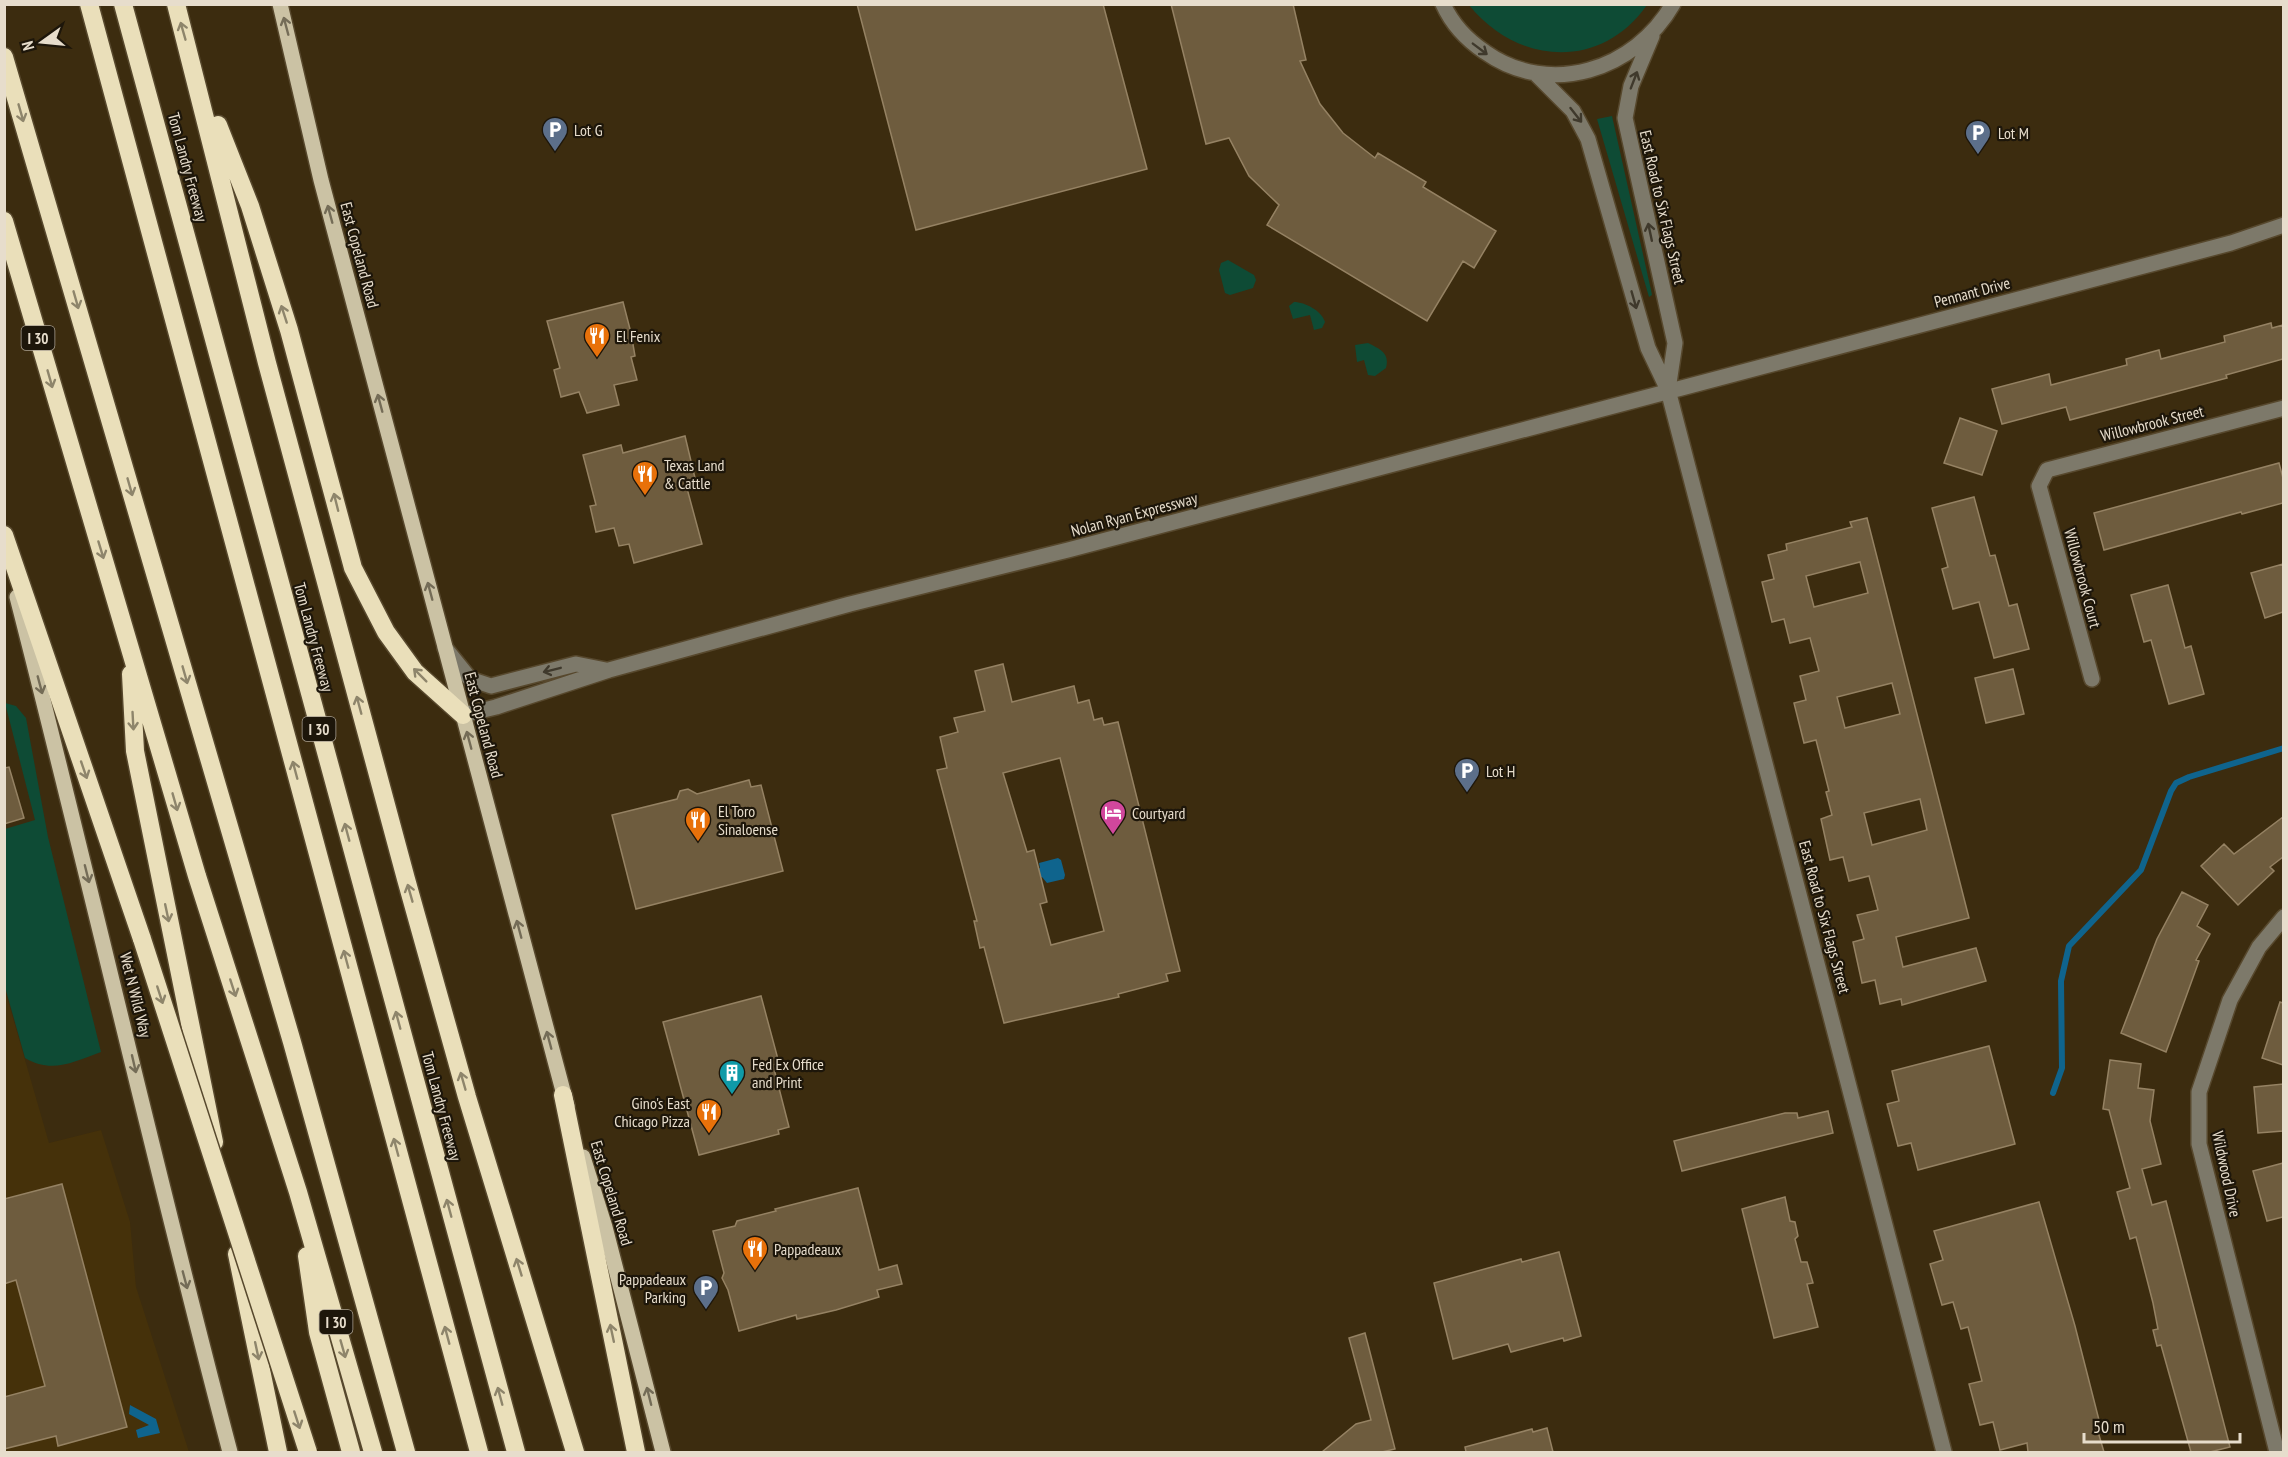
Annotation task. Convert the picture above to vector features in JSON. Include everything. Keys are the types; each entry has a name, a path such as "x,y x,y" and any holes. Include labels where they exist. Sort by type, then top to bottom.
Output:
{"highway":[{"name":"I 30","path":"89,4 479,1452"},
{"name":"Tom Landry Freeway","path":"123,4 516,1452"},
{"path":"176,4 267,363 406,879 467,1097 575,1452"},
{"path":"4,57 289,1030 406,1452"},
{"path":"190,57 250,206 289,330 353,568 386,632 415,672 462,715"},
{"name":"I 30","path":"4,222 197,876 298,1192 373,1452"},
{"path":"4,536 142,939 308,1452"},
{"path":"129,642 137,762 278,1452"},
{"path":"563,1095 636,1452"},
{"path":"298,1192 318,1332 351,1452"}],"main road":[{"name":"East Copeland Road","path":"280,4 321,180 462,715 563,1095 605,1227 663,1452"},
{"name":"Wet N Wild Way","path":"4,547 135,1067 170,1223 230,1452"}],"street":[{"path":"1443,4 1458,29 1474,45 1493,58 1535,73 1556,76 1599,69 1619,60 1652,36 1673,4"},
{"name":"East Road to Six Flags Street","path":"1652,36 1631,86 1625,118 1675,343 1668,390"},
{"name":"East Road to Six Flags Street","path":"1535,73 1573,111 1588,139 1648,348 1668,390 1944,1452"},
{"name":"Pennant Drive","path":"1668,390 2231,243 2283,225"},
{"name":"Nolan Ryan Expressway","path":"462,715 496,707 609,670 849,604 1068,550 1668,390"},
{"name":"Willowbrook Street","path":"2039,486 2047,470 2283,408"},
{"name":"Willowbrook Court","path":"2039,486 2092,679"},
{"name":"Nolan Ryan Expressway","path":"445,648 470,679 491,686 576,664 609,670"},
{"name":"Wildwood Drive","path":"2277,1452 2199,1144 2199,1092 2230,999 2259,947 2283,917"}],"shaded area":[{"path":"4,987 49,1143 101,1130 130,1222 136,1287 189,1452 5,1452"}],"green space":[{"path":"1469,5 1647,5 1628,26 1607,41 1583,50 1559,52 1534,49 1511,40 1489,25"},
{"path":"1612,116 1651,290 1652,295 1649,297 1597,119"},
{"path":"1228,260 1254,275 1256,280 1253,288 1230,295 1225,293 1219,270 1221,263"},
{"path":"1294,302 1308,305 1317,311 1325,322 1322,328 1314,330 1310,315 1293,319 1289,306"},
{"path":"1368,343 1380,350 1387,359 1386,368 1375,376 1368,375 1364,360 1357,362 1355,345"},
{"path":"5,703 16,706 26,718 48,837 101,1052 63,1065 44,1065 25,1058 5,987 5,829 35,820"}],"water":[{"path":"1058,858 1061,860 1064,879 1047,883 1042,877 1039,878 1037,869 1040,868 1039,863"},
{"path":"130,1405 156,1419 160,1433 138,1438 136,1430 149,1425 129,1414"}],"building":[{"path":"857,4 1103,4 1147,169 916,230"},
{"path":"1171,4 1293,4 1306,60 1300,61 1320,104 1343,133 1375,158 1378,153 1426,182 1423,187 1496,231 1474,268 1463,261 1427,321 1267,225 1279,205 1249,176 1229,138 1206,144"},
{"path":"623,302 631,333 635,356 631,357 637,380 614,385 619,405 587,413 579,392 561,397 554,370 560,368 547,321"},
{"path":"2271,323 2272,328 2283,325 2283,359 2226,375 2227,378 2070,420 2066,407 2002,424 1992,389 2049,374 2051,385 2127,365 2126,359 2159,350 2161,359 2225,342 2224,336"},
{"path":"1960,418 1997,431 1982,475 1944,463"},
{"path":"685,436 695,478 685,481 702,544 634,563 629,544 619,546 614,528 596,532 590,506 596,505 583,455 621,445 623,453"},
{"path":"2279,463 2283,478 2283,503 2242,514 2241,512 2104,550 2094,513"},
{"path":"1974,497 1990,556 1995,555 2009,606 2017,604 2029,649 1994,658 1979,602 1953,609 1942,569 1948,567 1932,508"},
{"path":"1867,518 1969,918 1896,937 1903,967 1976,948 1986,981 1902,1005 1901,999 1880,1004 1875,980 1862,983 1853,942 1864,939 1857,915 1878,910 1869,876 1849,881 1843,857 1830,860 1821,819 1832,815 1826,792 1829,791 1816,740 1804,743 1794,703 1806,700 1800,676 1819,671 1810,638 1790,643 1784,619 1772,622 1762,582 1774,579 1768,555 1787,550 1786,544 1852,527 1850,522","holes":["1860,562 1868,593 1814,607 1806,576","1892,683 1900,714 1845,728 1837,697","1920,799 1927,830 1872,845 1864,813"]},
{"path":"2283,564 2283,612 2265,618 2251,573"},
{"path":"2168,585 2185,648 2191,646 2204,694 2169,704 2151,640 2144,642 2131,595"},
{"name":"Courtyard","path":"1003,664 1012,702 1074,686 1078,703 1089,700 1094,720 1102,718 1104,725 1118,722 1180,971 1166,974 1168,981 1118,994 1119,997 1004,1023 984,947 980,948 974,921 977,921 937,770 947,768 940,737 958,732 954,718 985,711 975,671","holes":["1060,758 1104,931 1051,945 1040,904 1047,902 1034,850 1027,852 1003,773"]},
{"path":"2013,669 2024,714 1986,723 1975,678"},
{"path":"9,767 24,818 4,824 4,768"},
{"name":"El Toro Sinaloense","path":"749,780 751,787 761,785 783,871 636,909 612,815 677,799 680,791 688,789 697,794"},
{"path":"2283,817 2283,857 2270,867 2274,871 2238,905 2201,866 2224,844 2234,854"},
{"path":"2182,892 2208,905 2197,926 2210,934 2196,960 2199,961 2166,1052 2121,1033 2157,939"},
{"name":"Fed Ex Office and Print","path":"761,996 779,1063 773,1065 789,1127 778,1130 779,1134 699,1155 663,1022"},
{"path":"2280,1002 2283,1003 2283,1065 2262,1058"},
{"path":"1989,1046 2015,1144 1918,1170 1911,1143 1898,1146 1887,1104 1899,1101 1892,1071"},
{"path":"2110,1060 2141,1064 2138,1088 2154,1090 2150,1121 2161,1164 2142,1169 2152,1205 2166,1201 2230,1447 2210,1452 2191,1452 2161,1345 2157,1346 2153,1330 2158,1329 2153,1303 2136,1237 2130,1239 2117,1192 2130,1188 2109,1110 2103,1109"},
{"path":"2283,1084 2283,1131 2258,1133 2254,1087"},
{"path":"1828,1111 1833,1133 1682,1171 1674,1141 1785,1113 1797,1113 1798,1118"},
{"path":"2283,1163 2283,1217 2267,1221 2253,1171"},
{"path":"62,1184 127,1427 58,1446 56,1436 4,1449 4,1397 45,1386 16,1280 4,1284 4,1199"},
{"path":"858,1188 879,1270 897,1265 902,1284 877,1290 879,1297 836,1310 797,1319 796,1315 739,1331 728,1290 722,1278 724,1273 713,1231 735,1226 737,1221 776,1211 775,1209"},
{"path":"1785,1197 1790,1221 1795,1222 1798,1236 1795,1239 1801,1262 1807,1262 1813,1283 1807,1284 1818,1327 1774,1338 1742,1209"},
{"path":"2039,1202 2075,1326 2100,1424 2096,1425 2104,1452 2028,1452 2027,1443 2000,1450 1993,1422 1980,1425 1969,1384 1982,1381 1968,1327 1961,1329 1953,1302 1942,1305 1930,1264 1943,1260 1934,1231"},
{"path":"1559,1252 1581,1336 1564,1341 1563,1338 1511,1352 1508,1344 1453,1359 1434,1283 1521,1259 1522,1262"},
{"path":"1365,1333 1395,1449 1382,1452 1322,1452 1356,1424 1371,1420 1349,1338"},
{"path":"1547,1428 1553,1452 1466,1452 1465,1447 1532,1429 1533,1432"}],"waterway":[{"path":"2053,1093 2062,1068 2061,981 2069,946 2141,870 2176,783 2284,748"}],"place":[{"name":"Lot G","path":"555,153"},
{"name":"Lot M","path":"1978,156"},
{"name":"El Fenix","path":"597,359"},
{"name":"Texas Land & Cattle","path":"645,497"},
{"name":"Lot H","path":"1467,794"},
{"name":"Courtyard","path":"1113,836"},
{"name":"El Toro Sinaloense","path":"698,843"},
{"name":"Fed Ex Office and Print","path":"732,1096"},
{"name":"Gino's East Chicago Pizza","path":"709,1135"},
{"name":"Pappadeaux","path":"755,1272"},
{"name":"Pappadeaux Parking","path":"706,1311"}]}
